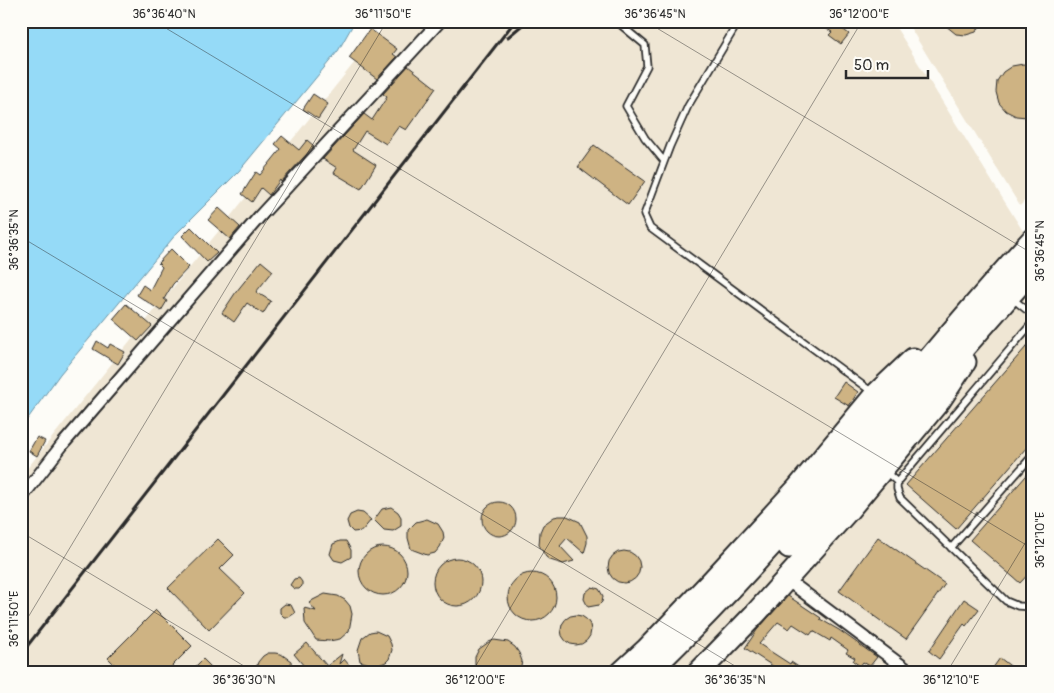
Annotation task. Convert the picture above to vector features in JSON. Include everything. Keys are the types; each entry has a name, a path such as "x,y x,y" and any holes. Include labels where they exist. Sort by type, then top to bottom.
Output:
{"highway":[{"path":"669,672 735,606 981,296 1033,239"},
{"path":"649,672 795,529 1033,269"},
{"path":"622,672 712,582 784,504 875,395 981,296"},
{"path":"698,672 756,613 846,513 890,475 1007,299"}],"street":[{"path":"21,498 63,444 260,216 440,21"},
{"path":"786,579 910,672"}],"lane":[{"path":"616,21 646,44 647,66 626,106 645,138 664,161"},
{"path":"739,21 688,106 664,161 644,215 650,228 875,395"},
{"path":"1007,299 1033,315"},
{"path":"1033,322 890,475 900,498 1006,602 1018,606 1033,607"},
{"path":"951,548 1033,455"}],"shaded area":[{"path":"388,21 892,21 1026,236 1033,228 1033,672 21,672 21,476"},
{"path":"906,21 1033,21 1033,191 1020,206"}],"water":[{"path":"21,21 355,21 338,51 239,171 177,233 60,374 21,428"}],"building":[{"path":"813,21 832,21 849,34 841,44 829,35 832,32"},
{"path":"940,21 984,21 976,32 966,35 956,34"},
{"path":"370,29 397,49 393,54 397,57 377,79 349,58"},
{"path":"1023,64 1033,66 1033,114 1027,117 1016,116 1006,111 999,103 996,92 997,81 1003,72 1012,66"},
{"path":"408,66 436,88 406,130 399,126 386,144 365,131 353,150 376,165 361,189 334,173 337,168 323,159 364,114 372,120 387,97 383,94"},
{"path":"313,94 328,104 318,119 303,109"},
{"path":"282,136 299,150 307,140 314,146 281,182 280,180 269,195 261,188 252,202 242,194 256,172 260,175 281,149 275,144"},
{"path":"594,145 645,181 628,205 578,167"},
{"path":"219,208 240,227 230,239 208,220"},
{"path":"191,227 217,253 207,262 182,236"},
{"path":"171,249 189,267 173,284 164,299 167,301 161,311 137,295 143,285 150,290 162,267 158,263"},
{"path":"261,261 273,271 256,292 271,301 263,314 247,303 234,322 222,313"},
{"path":"126,304 152,326 138,341 113,319"},
{"path":"1033,339 1033,440 956,529 906,485"},
{"path":"97,341 108,348 110,344 125,352 118,364 93,349"},
{"path":"844,382 858,392 849,406 834,397"},
{"path":"37,437 45,441 37,456 29,451"},
{"path":"1033,468 1033,569 1020,583 970,540"},
{"path":"499,502 506,503 511,507 515,512 515,526 511,531 506,535 499,536 492,535 487,531 483,526 482,519 483,512 487,507 492,503"},
{"path":"391,507 401,517 401,526 393,531 384,530 374,520 382,509"},
{"path":"357,512 363,513 371,520 362,531 353,532 349,528 347,521 350,515"},
{"path":"567,516 580,522 587,536 584,553 567,538 560,546 574,561 563,564 546,557 539,545 540,532 543,525 554,517"},
{"path":"427,519 438,524 444,538 435,553 427,555 411,549 408,530 416,522"},
{"path":"878,537 945,584 906,639 839,591"},
{"path":"218,539 234,555 220,569 245,593 209,630 168,588"},
{"path":"346,541 351,550 351,557 342,562 334,560 330,554 333,544"},
{"path":"383,547 392,549 400,554 405,562 407,571 405,580 400,588 392,593 383,595 374,593 366,588 361,580 359,571 361,562 366,554 374,549"},
{"path":"624,551 636,555 640,567 636,579 624,583 612,579 608,567 612,555"},
{"path":"457,558 466,560 474,565 479,573 481,582 479,591 474,599 466,604 457,606 448,604 440,599 435,591 433,582 435,573 440,565 448,560"},
{"path":"532,573 541,575 549,580 554,588 556,597 554,606 549,614 541,619 532,621 523,619 515,614 510,606 508,597 510,588 515,580 523,575"},
{"path":"299,578 302,586 299,589 295,589 290,585 294,579"},
{"path":"592,587 599,589 603,596 602,602 599,605 588,607 584,599 585,593"},
{"path":"325,594 338,596 350,606 352,614 349,631 340,639 329,641 316,640 305,623 304,608 316,611 309,603"},
{"path":"788,596 877,657 870,666 863,662 860,666 853,661 855,658 846,653 848,650 831,638 830,641 813,631 810,635 793,624 789,629 778,622 759,644 806,672 782,672 745,648 757,630"},
{"path":"964,599 979,609 966,626 964,624 939,659 929,651"},
{"path":"285,604 291,605 295,613 289,617 284,617 280,613 280,608"},
{"path":"156,610 192,646 166,672 122,672 108,658"},
{"path":"576,615 586,620 591,630 586,640 576,645 566,640 561,630 566,620"},
{"path":"376,631 387,636 392,650 386,662 376,666 360,661 358,650 362,638 370,632"},
{"path":"494,640 508,642 515,647 522,661 520,672 475,672 475,657 479,649"},
{"path":"307,643 327,666 342,654 339,664 344,659 355,672 309,672 294,654"},
{"path":"268,653 281,654 291,661 292,672 255,672 258,662"},
{"path":"1000,658 1018,672 990,672"},
{"path":"203,659 211,667 206,672 190,672"}],"railway":[{"path":"21,654 515,21"},
{"path":"508,37 527,21"}]}
